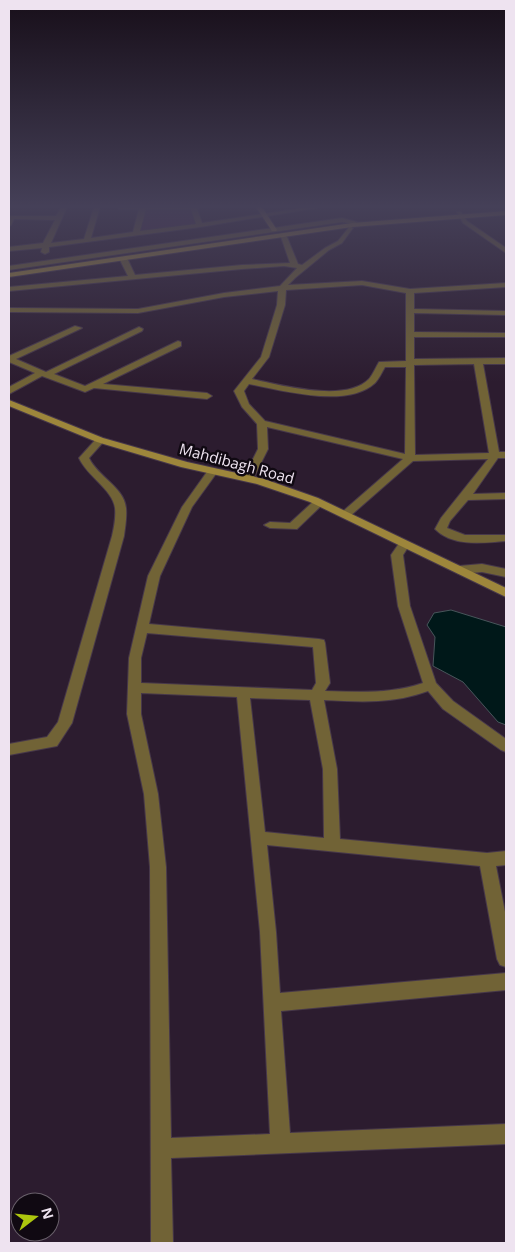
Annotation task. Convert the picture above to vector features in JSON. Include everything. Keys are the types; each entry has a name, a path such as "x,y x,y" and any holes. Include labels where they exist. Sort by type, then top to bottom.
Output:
{"street":[{"path":"9,273 29,265"},
{"path":"9,273 62,265"},
{"path":"9,273 76,265"},
{"path":"127,265 133,278"},
{"path":"9,289 263,265"},
{"path":"281,265 300,266"},
{"path":"300,266 282,288 281,305 265,358 240,391 245,405 262,423 410,458 506,455"},
{"path":"9,310 138,311 224,295 282,288 362,283 410,291 506,285"},
{"path":"345,515 410,458 410,291"},
{"path":"410,311 506,313"},
{"path":"9,359 78,328"},
{"path":"9,391 139,329"},
{"path":"411,334 506,335"},
{"path":"9,359 85,389 95,386 178,344"},
{"path":"478,361 494,456 464,498 445,520 441,529 454,537 465,540 506,538"},
{"path":"247,381 302,390 346,393 371,382 382,364 506,361"},
{"path":"95,386 207,396"},
{"name":"Mahdibagh Road","path":"9,403 100,440 185,465 248,479 319,502 506,593"},
{"path":"248,479 263,449 262,423"},
{"path":"9,748 22,748 52,742 65,723 118,536 121,506 115,493 87,467 84,458 100,440"},
{"path":"162,1243 158,867 151,794 134,714 135,658 154,576 187,507 213,471"},
{"path":"464,498 506,496"},
{"path":"270,525 293,527 319,502"},
{"path":"404,544 397,554 404,606 430,685 448,705 506,746"},
{"path":"459,570 482,568 506,573"},
{"path":"142,628 319,642 323,683 316,694 330,769 332,845"},
{"path":"135,688 362,697 405,694 430,685"},
{"path":"243,692 268,932 281,1143"},
{"path":"258,838 487,860 506,858"},
{"path":"487,860 506,959"},
{"path":"271,1004 506,982"},
{"path":"162,1148 506,1134"}],"shaded area":[{"path":"451,610 506,627 506,725 498,722 463,682 433,666 435,637 427,625 434,613"}]}
